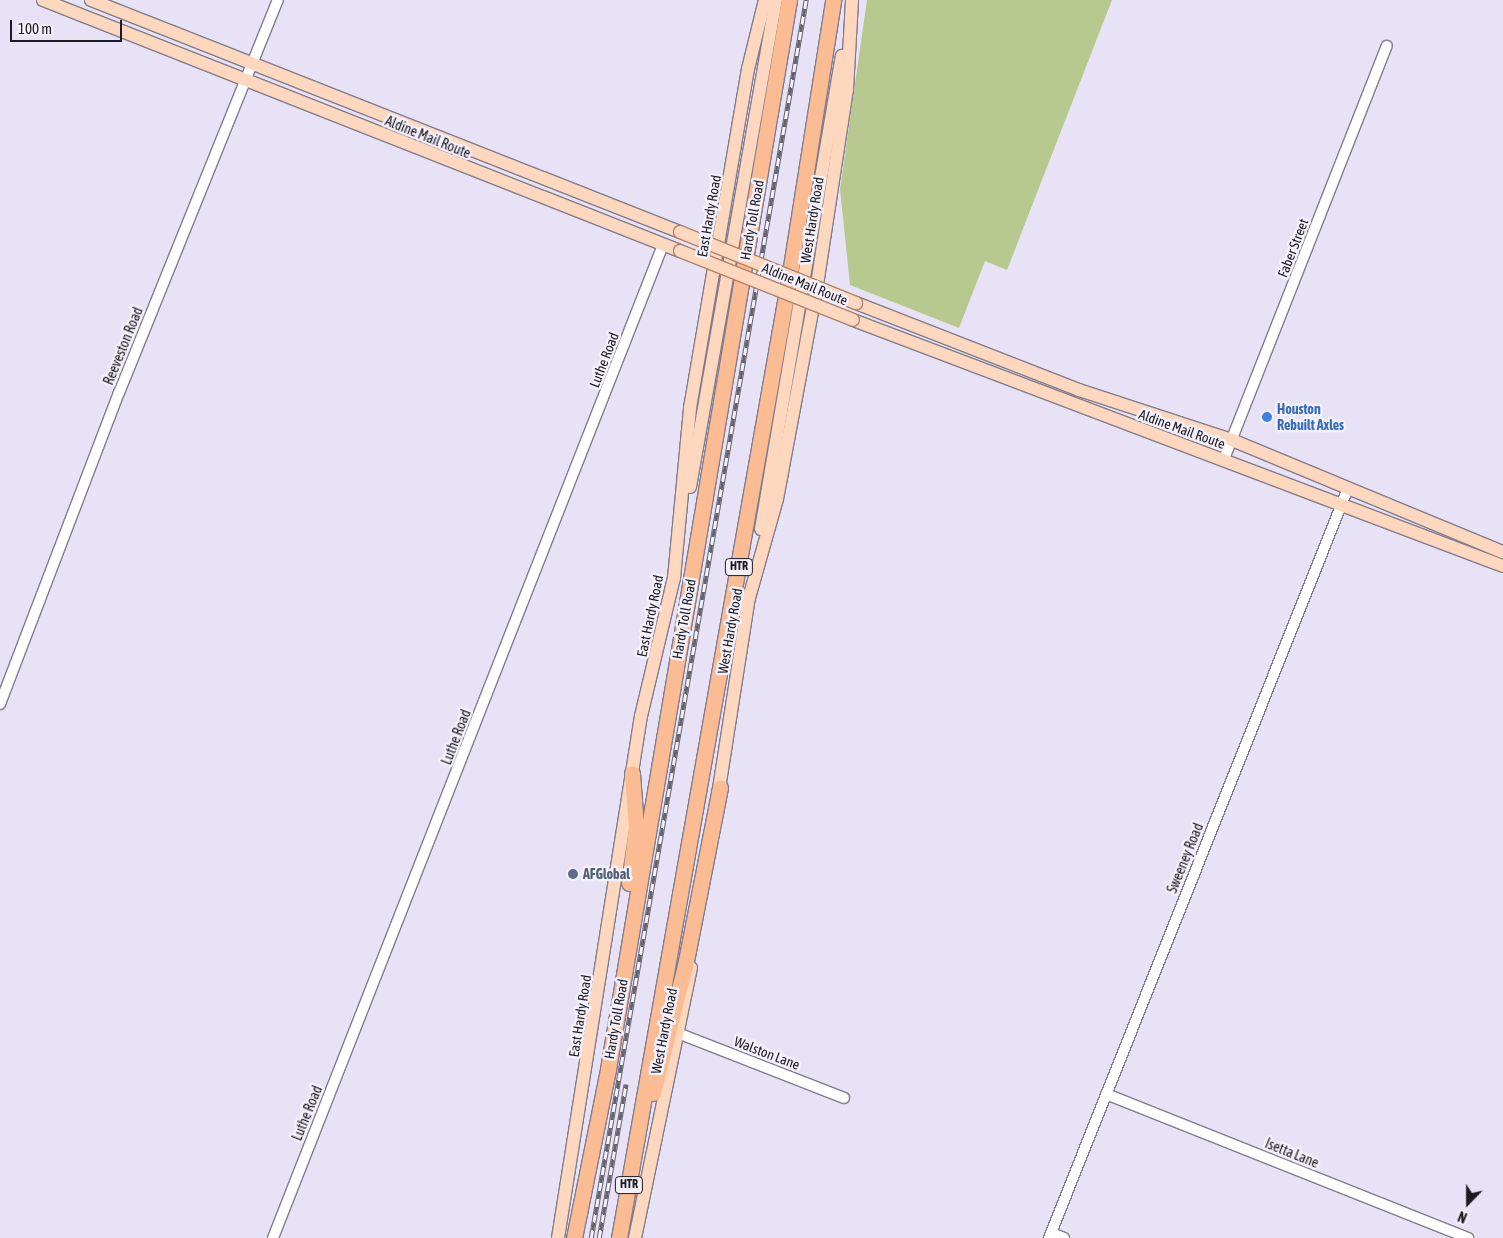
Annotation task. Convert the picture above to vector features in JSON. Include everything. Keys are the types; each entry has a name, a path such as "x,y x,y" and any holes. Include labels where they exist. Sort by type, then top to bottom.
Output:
{"highway":[{"name":"Hardy Toll Road","path":"573,1238 608,1069 789,0"},
{"name":"HTR","path":"619,1238 790,273 833,0"},
{"path":"573,1238 629,887 636,828 632,773"},
{"path":"639,1132 664,1061 720,787"}],"main road":[{"name":"Aldine Mail Route","path":"43,0 534,196 730,270 964,365 1108,419 1224,459 1342,506 1503,566"},
{"name":"Aldine Mail Route","path":"91,0 415,130 541,177 856,303 1113,400 1232,440 1503,552"},
{"name":"East Hardy Road","path":"558,1238 632,773 674,578 690,408 748,69 765,0"},
{"path":"674,578 730,270 744,176 776,0"},
{"path":"749,598 802,300 852,0"},
{"name":"West Hardy Road","path":"635,1238 680,1034 749,598 777,500 816,295 847,90 852,0"},
{"path":"102,25 108,8"},
{"path":"408,145 415,130"},
{"path":"534,196 541,177"},
{"path":"964,365 968,346"},
{"path":"1108,419 1113,400"},
{"path":"1391,524 1396,508"}],"street":[{"name":"Reeveston Road","path":"0,704 244,79 278,0"},
{"name":"Faber Street","path":"1224,459 1386,46"},
{"name":"Luthe Road","path":"273,1238 663,245"},
{"name":"Sweeney Road","path":"1050,1236 1348,488"},
{"name":"Walston Lane","path":"680,1034 844,1098"},
{"name":"Isetta Lane","path":"1106,1094 1468,1238"},
{"path":"1050,1236 1064,1238"}],"green space":[{"path":"867,0 1112,0 1007,270 985,261 959,328 850,285 840,189"}],"railway":[{"path":"591,1238 806,0"},
{"path":"599,1238 626,1084"}],"place":[{"name":"Houston Rebuilt Axles","path":"1267,417"},
{"name":"AFGlobal","path":"573,874"}]}
